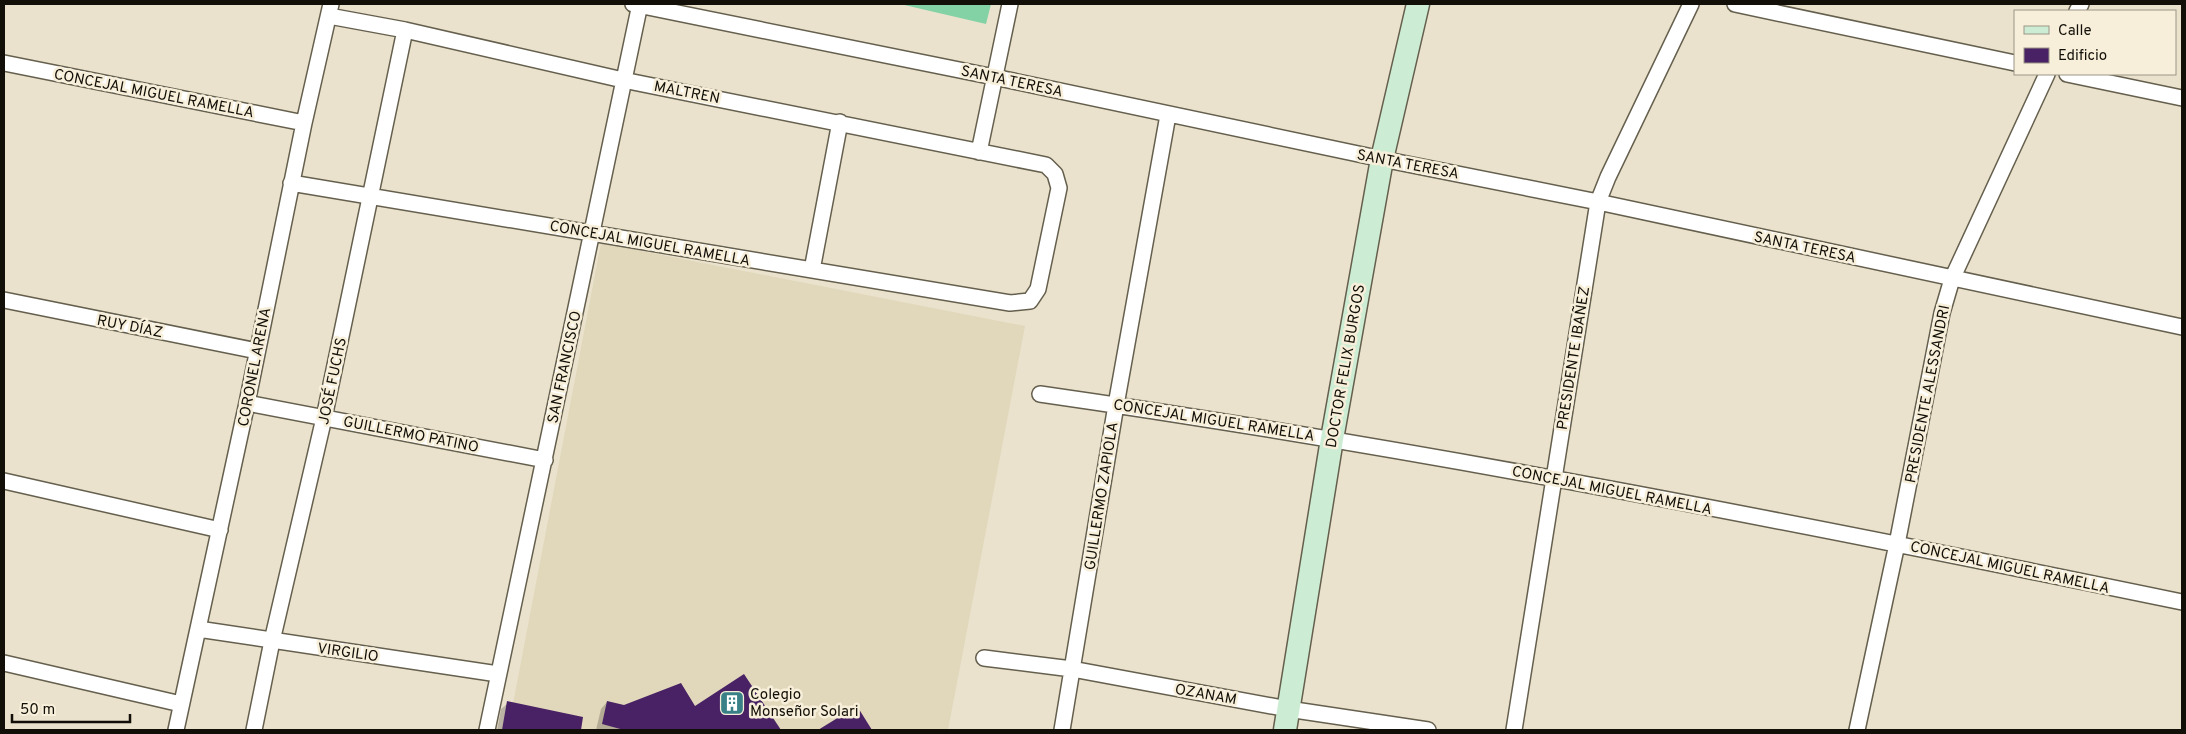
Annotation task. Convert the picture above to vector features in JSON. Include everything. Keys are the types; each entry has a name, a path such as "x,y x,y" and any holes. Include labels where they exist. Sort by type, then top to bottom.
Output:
{"street":[{"name":"SANTA TERESA","path":"638,4 994,77 1382,160 1598,202 2182,327"},
{"name":"SAN FRANCISCO","path":"486,730 545,460 638,4"},
{"path":"979,152 1010,4"},
{"name":"DOCTOR FELIX BURGOS","path":"1286,720 1332,438 1382,160 1418,4"},
{"name":"PRESIDENTE IBAÑEZ","path":"1514,730 1598,202 1608,177 1691,4"},
{"path":"1735,4 2014,63"},
{"name":"MALTREN","path":"330,10 405,30 623,80 840,122 1046,165 1055,174 1059,188 1038,289 1030,300 1010,303"},
{"name":"CORONEL ARENA","path":"176,730 247,403 291,183 330,10"},
{"name":"JOSÉ FUCHS","path":"254,730 272,641 324,418 405,30"},
{"name":"CONCEJAL MIGUEL RAMELLA","path":"4,63 304,123"},
{"name":"PRESIDENTE ALESSANDRI","path":"1857,730 1897,544 1942,313 1952,279 2047,75"},
{"path":"2072,75 2182,98"},
{"name":"GUILLERMO ZAPIOLA","path":"1062,730 1116,405 1168,115"},
{"path":"812,270 840,122"},
{"name":"CONCEJAL MIGUEL RAMELLA","path":"291,183 1010,303"},
{"name":"RUY DÍAZ","path":"4,300 257,351"},
{"name":"CONCEJAL MIGUEL RAMELLA","path":"1040,394 1332,438 1897,544 2182,602"},
{"name":"GUILLERMO PATINO","path":"247,403 545,460"},
{"path":"4,481 220,530"},
{"name":"VIRGILIO","path":"198,630 498,674"},
{"name":"OZANAM","path":"984,658 1072,669 1286,720 1428,730"},
{"path":"4,663 181,704"}],"shaded area":[{"path":"601,243 1025,326 948,730 508,730"}],"green space":[{"path":"900,4 991,4 986,24"}],"building":[{"name":"Colegio Monseñor Solari","path":"744,674 781,730 624,730 602,724 607,701 624,705 681,683 695,706"},
{"path":"507,701 583,717 581,730 502,730"},
{"path":"857,706 872,730 818,730"}],"place":[{"name":"Colegio Monseñor Solari","path":"732,703"}]}
